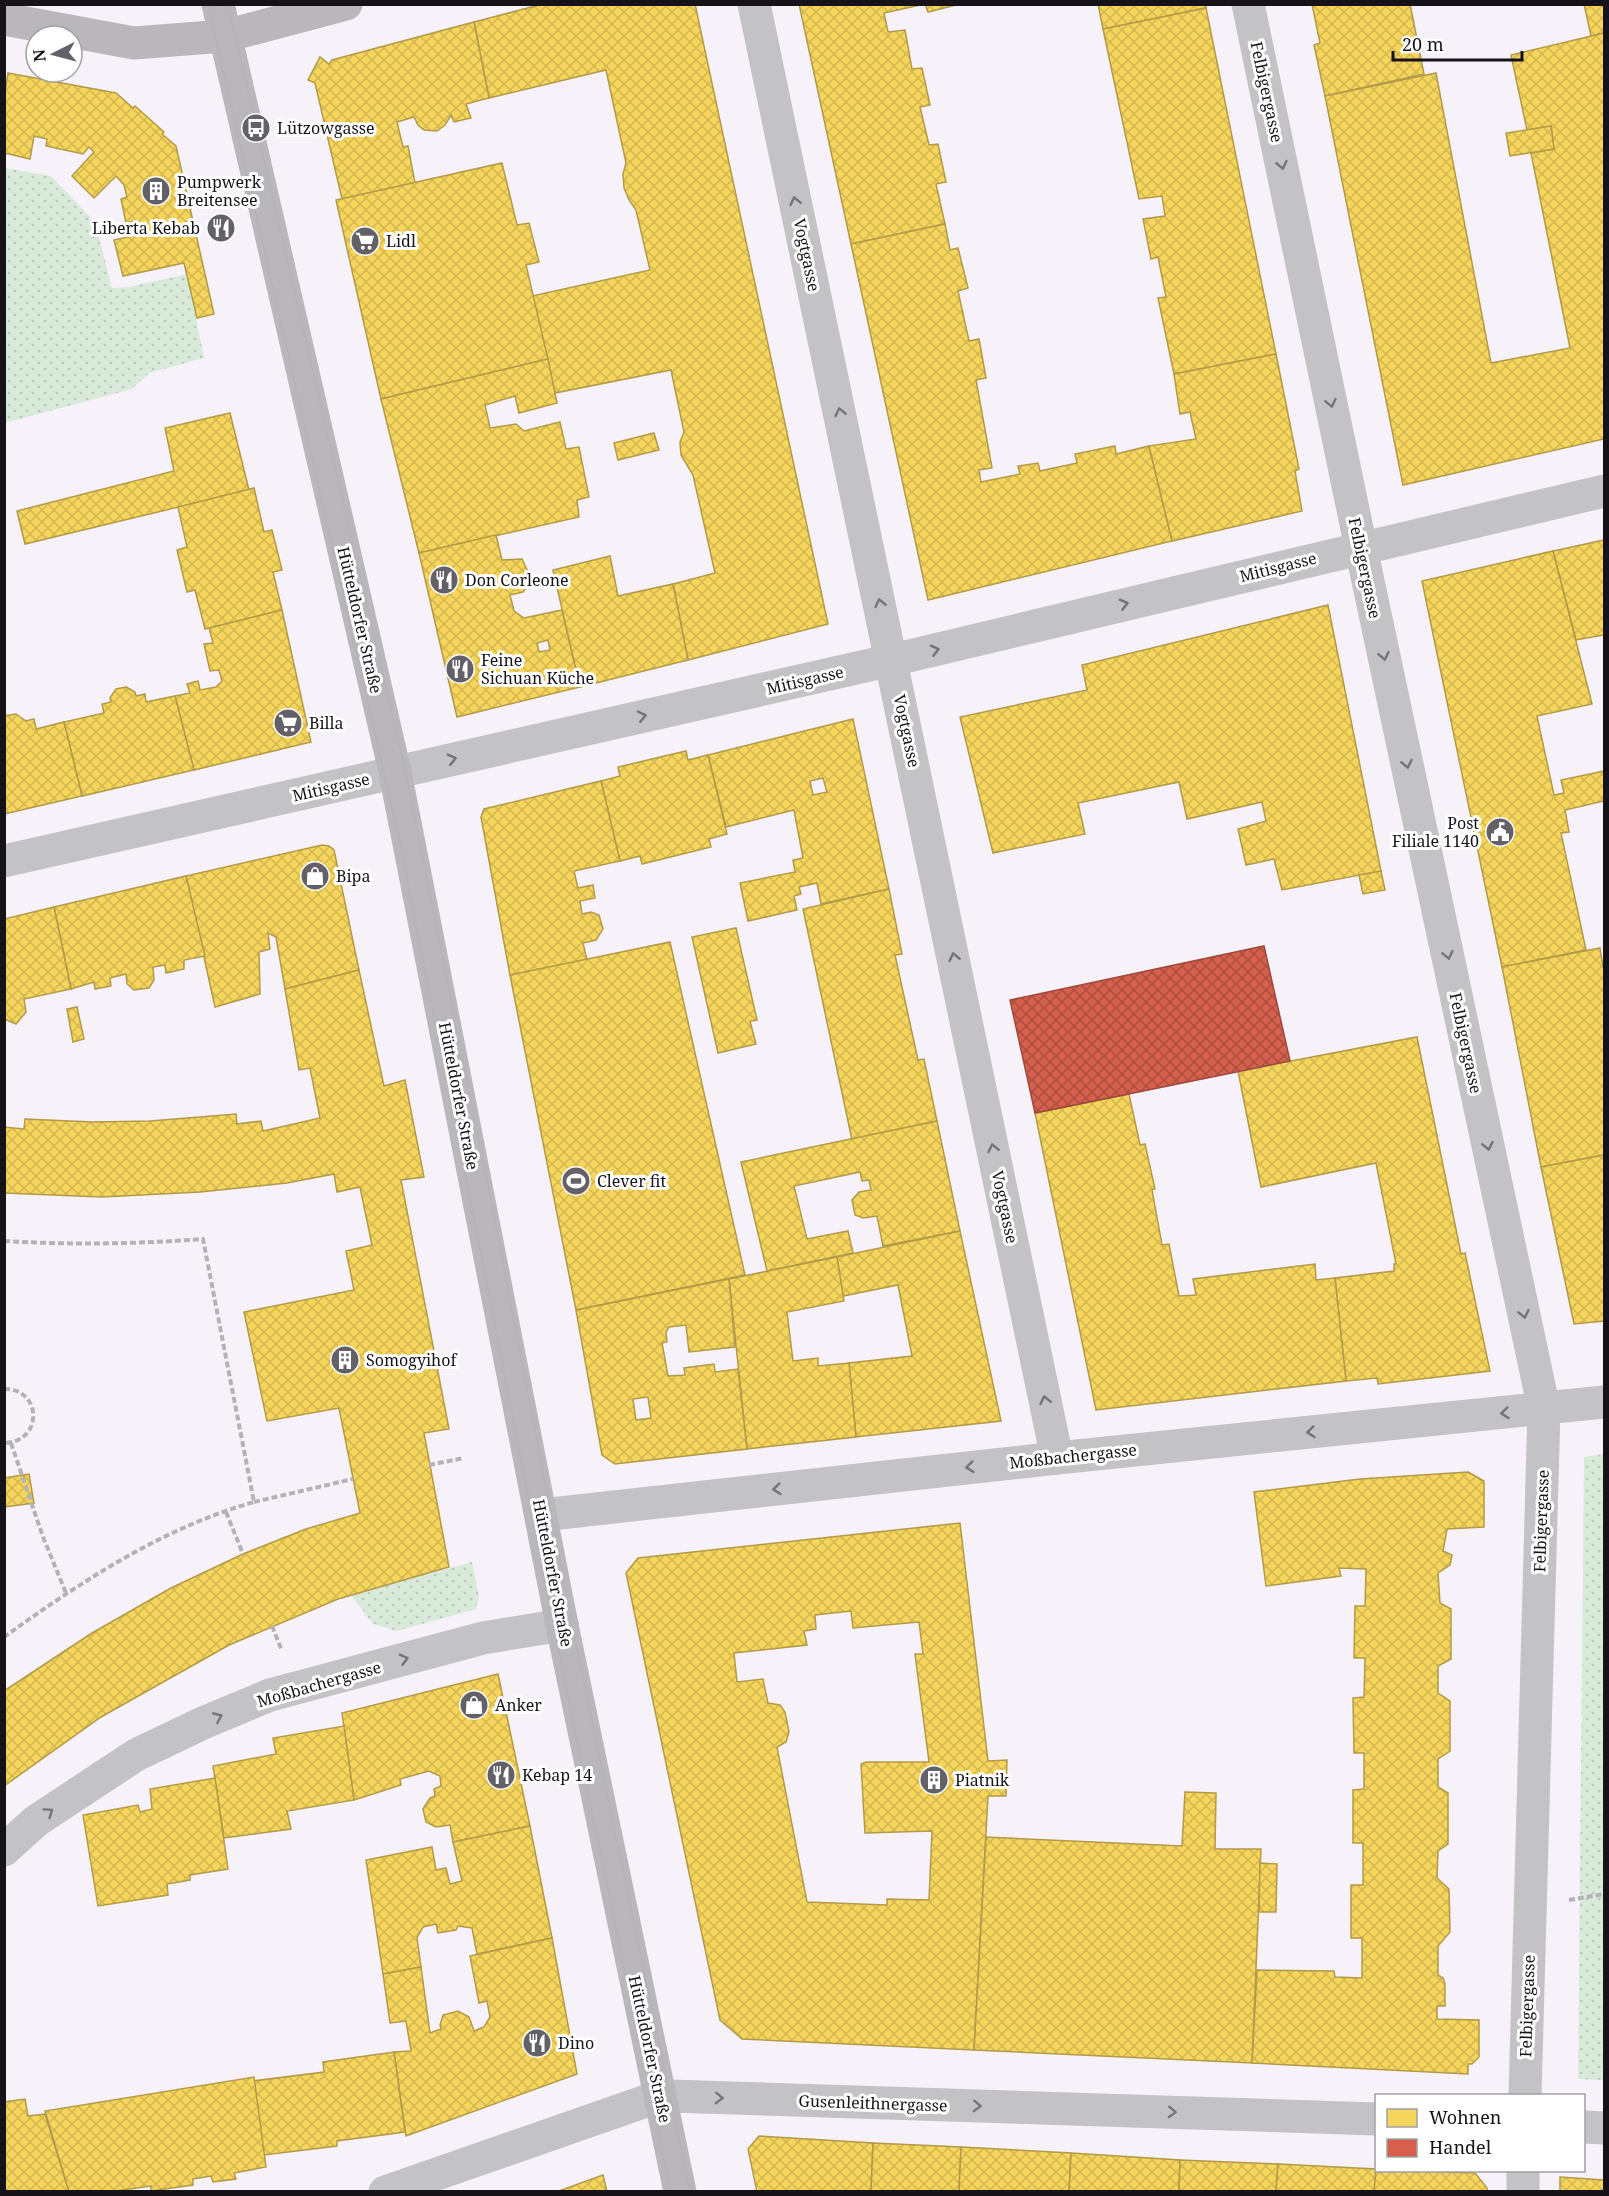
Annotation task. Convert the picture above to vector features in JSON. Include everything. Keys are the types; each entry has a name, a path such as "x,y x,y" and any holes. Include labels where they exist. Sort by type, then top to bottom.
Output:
{"main road":[{"name":"Hütteldorfer Straße","path":"218,4 395,772 562,1625 680,2192"},
{"path":"4,19 134,43 225,36 346,4"}],"street":[{"name":"Vogtgasse","path":"754,4 1057,1458"},
{"name":"Felbigergasse","path":"1248,4 1544,1409 1525,2094"},
{"name":"Mitisgasse","path":"4,861 892,660 1605,491"},
{"name":"Moßbachergasse","path":"542,1515 1057,1458 1605,1402"},
{"name":"Moßbachergasse","path":"4,1850 36,1821 136,1755 270,1695 483,1638 562,1625"},
{"name":"Gusenleithnergasse","path":"385,2192 660,2097 1375,2119"},
{"path":"1585,2127 1605,2128"},
{"path":"1523,2172 1523,2192"}],"path":[{"path":"4,1241 143,1243 203,1239 254,1502"},
{"path":"4,1389 12,1389 22,1394 30,1402 34,1413 33,1424 27,1434 18,1441 4,1443"},
{"path":"11,1443 43,1537 66,1593"},
{"path":"429,1465 464,1458"},
{"path":"4,1637 66,1593 132,1554 175,1532 254,1502 353,1479"},
{"path":"226,1512 243,1554"}],"green space":[{"path":"5,168 51,176 95,222 112,288 129,287 187,274 204,358 149,373 132,389 5,423"},
{"path":"1604,1454 1604,2080 1578,2079 1584,1457"},
{"path":"472,1562 479,1596 476,1609 397,1631 373,1624 351,1595"}],"building: Wohnen":[{"path":"543,4 695,4 828,624 688,660 673,584 715,573 693,475 681,455 680,442 684,432 671,370 555,393 532,296 650,270 636,210 624,188 623,174 626,163 606,70 489,98 474,22"},
{"path":"799,4 925,4 884,13 888,32 905,30 912,69 922,68 930,105 920,107 929,145 938,144 946,182 936,184 945,224 851,244"},
{"path":"925,4 960,4 928,12"},
{"path":"1098,4 1206,4 1206,8 1103,29"},
{"path":"1312,4 1410,4 1424,74 1325,96 1314,45 1320,43"},
{"path":"1584,4 1604,4 1604,33 1591,36"},
{"path":"1206,8 1276,354 1174,374 1158,298 1166,297 1158,257 1151,259 1143,219 1165,216 1162,196 1139,199 1103,29"},
{"path":"474,22 489,98 466,104 471,118 454,122 451,115 445,125 437,131 424,130 414,117 397,122 403,147 408,146 415,183 342,199 315,83 308,80 320,57 329,64 332,60"},
{"path":"1604,33 1604,439 1403,485 1325,96 1436,73 1491,363 1570,348 1531,153 1554,149 1551,126 1527,130 1511,55"},
{"name":"Pumpwerk Breitensee","path":"8,73 24,76 24,84 67,84 116,93 133,108 135,106 164,132 162,134 176,146 214,314 197,318 184,263 123,276 114,240 137,235 134,221 126,223 121,199 127,197 124,185 116,176 94,198 72,176 94,152 89,147 83,154 46,146 47,139 34,136 30,159 4,153 4,99"},
{"path":"1551,126 1554,149 1510,156 1506,133"},
{"path":"502,163 517,225 529,223 539,262 526,265 548,359 381,399 336,200"},
{"path":"945,224 950,250 958,248 968,288 958,291 969,341 979,339 986,378 976,380 992,468 979,470 981,482 1020,474 1018,466 1038,463 1040,471 1077,463 1075,454 1115,446 1116,454 1149,446 1172,541 928,600 851,244"},
{"path":"1276,354 1299,469 1295,471 1302,511 1172,541 1149,446 1196,439 1190,412 1180,414 1174,374"},
{"path":"548,359 557,403 519,413 515,396 485,405 490,428 516,424 524,431 560,422 566,449 579,447 589,497 577,500 579,517 419,553 381,399"},
{"path":"230,413 249,490 25,544 17,511 174,471 165,428"},
{"path":"654,433 659,450 618,460 614,443"},
{"path":"254,488 264,532 272,530 282,570 273,572 282,610 205,629 195,590 187,592 177,550 187,547 178,507"},
{"path":"496,535 502,560 522,559 528,572 528,585 523,592 510,595 514,611 524,618 562,610 580,687 457,717 419,553","holes":["548,640 550,650 539,652 537,643"]},
{"path":"1604,540 1604,635 1576,640 1553,551"},
{"path":"1553,551 1592,704 1537,716 1554,795 1564,793 1561,780 1604,771 1604,801 1565,810 1569,832 1561,833 1586,950 1502,967 1422,581"},
{"path":"610,556 618,596 673,584 688,660 580,687 553,570"},
{"path":"1328,605 1381,871 1282,890 1274,859 1246,865 1238,829 1266,821 1262,802 1187,819 1179,782 1078,803 1085,834 993,853 960,717 1087,690 1082,665"},
{"path":"282,610 311,742 194,770 175,696 190,693 187,684 198,681 200,690 216,687 222,681 219,670 210,671 204,644 213,643 209,628"},
{"path":"126,687 135,692 136,696 145,694 146,702 175,696 194,770 82,796 64,722 104,713 102,704 111,702 110,698 116,689"},
{"path":"16,714 26,721 34,719 36,729 64,722 82,796 4,814 4,716"},
{"path":"853,719 889,889 821,904 817,883 799,887 801,894 794,896 797,910 748,921 740,883 795,872 793,860 803,858 794,810 726,827 708,755","holes":["823,778 827,792 813,795 810,781"]},
{"path":"686,751 688,760 708,755 727,834 709,839 711,847 642,864 640,856 620,861 601,781 620,776 618,767"},
{"path":"601,781 620,861 574,871 578,888 593,885 595,898 580,901 582,914 591,912 599,915 603,929 596,940 583,943 587,960 510,975 481,817 484,809"},
{"path":"322,845 334,850 359,970 285,989 276,937 268,933 270,949 259,952 260,994 215,1007 186,876"},
{"path":"1381,871 1385,890 1363,894 1359,875"},
{"path":"186,876 205,956 184,960 184,969 166,973 165,965 153,967 154,980 149,988 134,990 127,984 126,974 110,978 111,986 95,989 94,982 71,989 54,907"},
{"path":"889,889 902,954 895,955 918,1060 924,1059 937,1121 852,1140 803,909"},
{"path":"54,907 71,989 24,999 26,1012 16,1024 4,1019 4,919"},
{"path":"736,928 757,1020 750,1021 756,1044 718,1053 692,937"},
{"path":"670,942 745,1275 576,1310 510,975"},
{"path":"1600,948 1604,966 1604,1155 1541,1167 1502,967"},
{"name":"Somogyihof","path":"359,970 384,1086 405,1080 424,1177 401,1180 449,1429 424,1433 449,1567 338,1599 229,1645 101,1717 4,1786 4,1691 92,1633 171,1588 243,1554 306,1529 360,1513 339,1408 267,1421 244,1312 354,1290 346,1251 372,1245 360,1187 337,1192 334,1174 287,1183 200,1192 102,1197 4,1193 4,1127 24,1129 25,1119 93,1122 150,1121 236,1114 237,1124 261,1121 263,1131 320,1118 310,1068 299,1070 285,989"},
{"path":"77,1007 84,1039 73,1042 67,1009"},
{"path":"1417,1037 1461,1254 1465,1253 1490,1371 1378,1384 1377,1378 1346,1381 1335,1278 1394,1271 1394,1264 1396,1264 1376,1163 1261,1187 1238,1071"},
{"path":"1129,1094 1140,1145 1145,1144 1155,1189 1152,1190 1162,1245 1169,1244 1179,1296 1196,1295 1193,1279 1315,1264 1316,1280 1335,1278 1346,1381 1096,1410 1035,1113"},
{"path":"937,1121 960,1231 883,1246 877,1216 863,1218 855,1215 852,1200 859,1192 871,1190 869,1180 862,1181 860,1172 794,1186 807,1239 848,1231 853,1253 767,1271 741,1162"},
{"path":"1604,1155 1604,1321 1574,1324 1541,1167"},
{"path":"960,1231 1001,1421 856,1437 849,1363 912,1356 898,1285 843,1296 837,1257"},
{"path":"837,1257 844,1301 787,1312 793,1361 818,1358 818,1366 849,1363 856,1437 747,1449 729,1279"},
{"path":"729,1279 735,1347 689,1352 686,1325 669,1327 666,1332 667,1342 662,1343 668,1376 685,1375 684,1368 714,1364 715,1372 738,1369 747,1449 615,1464 602,1455 576,1310","holes":["648,1397 651,1418 636,1420 633,1399"]},
{"path":"1468,1472 1484,1481 1484,1527 1447,1529 1443,1551 1452,1555 1450,1565 1438,1573 1440,1603 1451,1609 1451,1659 1438,1666 1438,1693 1450,1701 1450,1751 1438,1759 1438,1787 1448,1793 1448,1844 1438,1851 1437,1878 1449,1889 1450,1932 1438,1946 1438,1975 1443,1978 1445,1984 1445,2006 1437,2006 1437,2019 1479,2020 1479,2057 1472,2064 1468,2064 1468,2074 1252,2063 1257,1970 1334,1971 1335,1977 1362,1978 1362,1938 1351,1938 1351,1885 1363,1885 1363,1843 1353,1843 1353,1790 1364,1789 1364,1753 1354,1753 1353,1698 1364,1697 1365,1658 1354,1658 1355,1606 1365,1606 1366,1569 1339,1568 1341,1576 1266,1586 1254,1492 1360,1479"},
{"path":"29,1474 34,1503 5,1507 4,1478"},
{"name":"Piatnik","path":"960,1523 988,1761 1007,1760 1006,1796 988,1796 974,2050 742,2039 720,2020 626,1573 638,1558","holes":["851,1611 853,1628 919,1622 923,1654 915,1654 929,1762 866,1762 861,1764 865,1833 932,1831 929,1900 887,1899 887,1905 807,1902 777,1747 786,1742 789,1732 785,1712 780,1705 768,1703 763,1679 737,1682 734,1653 807,1645 804,1631 816,1629 815,1615"]},
{"path":"498,1674 530,1826 453,1842 450,1825 436,1827 426,1822 423,1809 430,1798 435,1796 434,1789 441,1786 440,1776 429,1771 400,1779 401,1785 354,1800 342,1713"},
{"path":"344,1726 354,1800 287,1811 291,1829 224,1838 213,1766 276,1754 273,1738"},
{"path":"215,1778 228,1869 190,1875 190,1880 167,1884 168,1895 98,1906 83,1815 138,1805 140,1812 152,1809 150,1789"},
{"name":"Piatnik","path":"1185,1792 1216,1793 1215,1849 1261,1849 1252,2063 974,2050 986,1837 1182,1846"},
{"path":"530,1826 552,1938 477,1954 472,1928 458,1926 456,1930 438,1933 436,1924 423,1927 417,1938 421,1967 383,1974 366,1860 432,1847 436,1870 446,1868 450,1884 462,1881 453,1842"},
{"path":"1260,1863 1277,1864 1276,1912 1259,1912"},
{"path":"552,1938 577,2074 406,2136 394,2052 411,2051 406,2021 390,2023 383,1974 421,1967 430,2033 441,2029 443,2015 458,2011 469,2017 474,2031 484,2027 490,2017 487,2001 479,2003 470,1956"},
{"path":"394,2052 405,2132 337,2141 337,2146 264,2155 253,2081 324,2072 323,2062"},
{"path":"254,2077 266,2167 234,2173 236,2179 213,2182 211,2176 193,2179 193,2185 151,2191 151,2186 108,2192 69,2192 45,2111"},
{"path":"25,2099 28,2116 45,2114 69,2192 4,2192 4,2102"},
{"path":"759,2136 873,2143 871,2192 757,2192 748,2149"},
{"path":"873,2143 961,2147 959,2192 871,2192"},
{"path":"961,2147 1071,2153 1069,2192 959,2192"},
{"path":"1071,2153 1180,2160 1179,2192 1069,2192"},
{"path":"1180,2160 1278,2164 1276,2192 1179,2192"},
{"path":"1278,2164 1375,2169 1376,2172 1374,2192 1276,2192"},
{"path":"1376,2172 1475,2173 1487,2188 1487,2192 1374,2192"},
{"path":"603,2175 607,2192 556,2192"},
{"path":"1560,2177 1604,2180 1604,2192 1560,2192"}],"building: Handel":[{"name":"Liberta Kebab","path":"226,217 229,238 216,240 212,219"},
{"path":"1264,946 1290,1061 1035,1113 1010,1000"}],"tram line":[{"path":"208,4 400,843 568,1698 671,2192"},
{"path":"228,4 405,770 489,1189 576,1645 690,2192"}],"place":[{"name":"Lützowgasse","path":"256,128"},
{"name":"Pumpwerk Breitensee","path":"156,191"},
{"name":"Liberta Kebab","path":"221,228"},
{"name":"Lidl","path":"365,241"},
{"name":"Don Corleone","path":"444,580"},
{"name":"Feine Sichuan Küche","path":"460,669"},
{"name":"Billa","path":"288,723"},
{"name":"Post Filiale 1140","path":"1500,832"},
{"name":"Bipa","path":"315,876"},
{"name":"Clever fit","path":"576,1181"},
{"name":"Somogyihof","path":"345,1360"},
{"name":"Anker","path":"474,1705"},
{"name":"Kebap 14","path":"501,1775"},
{"name":"Piatnik","path":"934,1780"},
{"name":"Dino","path":"537,2043"}]}
